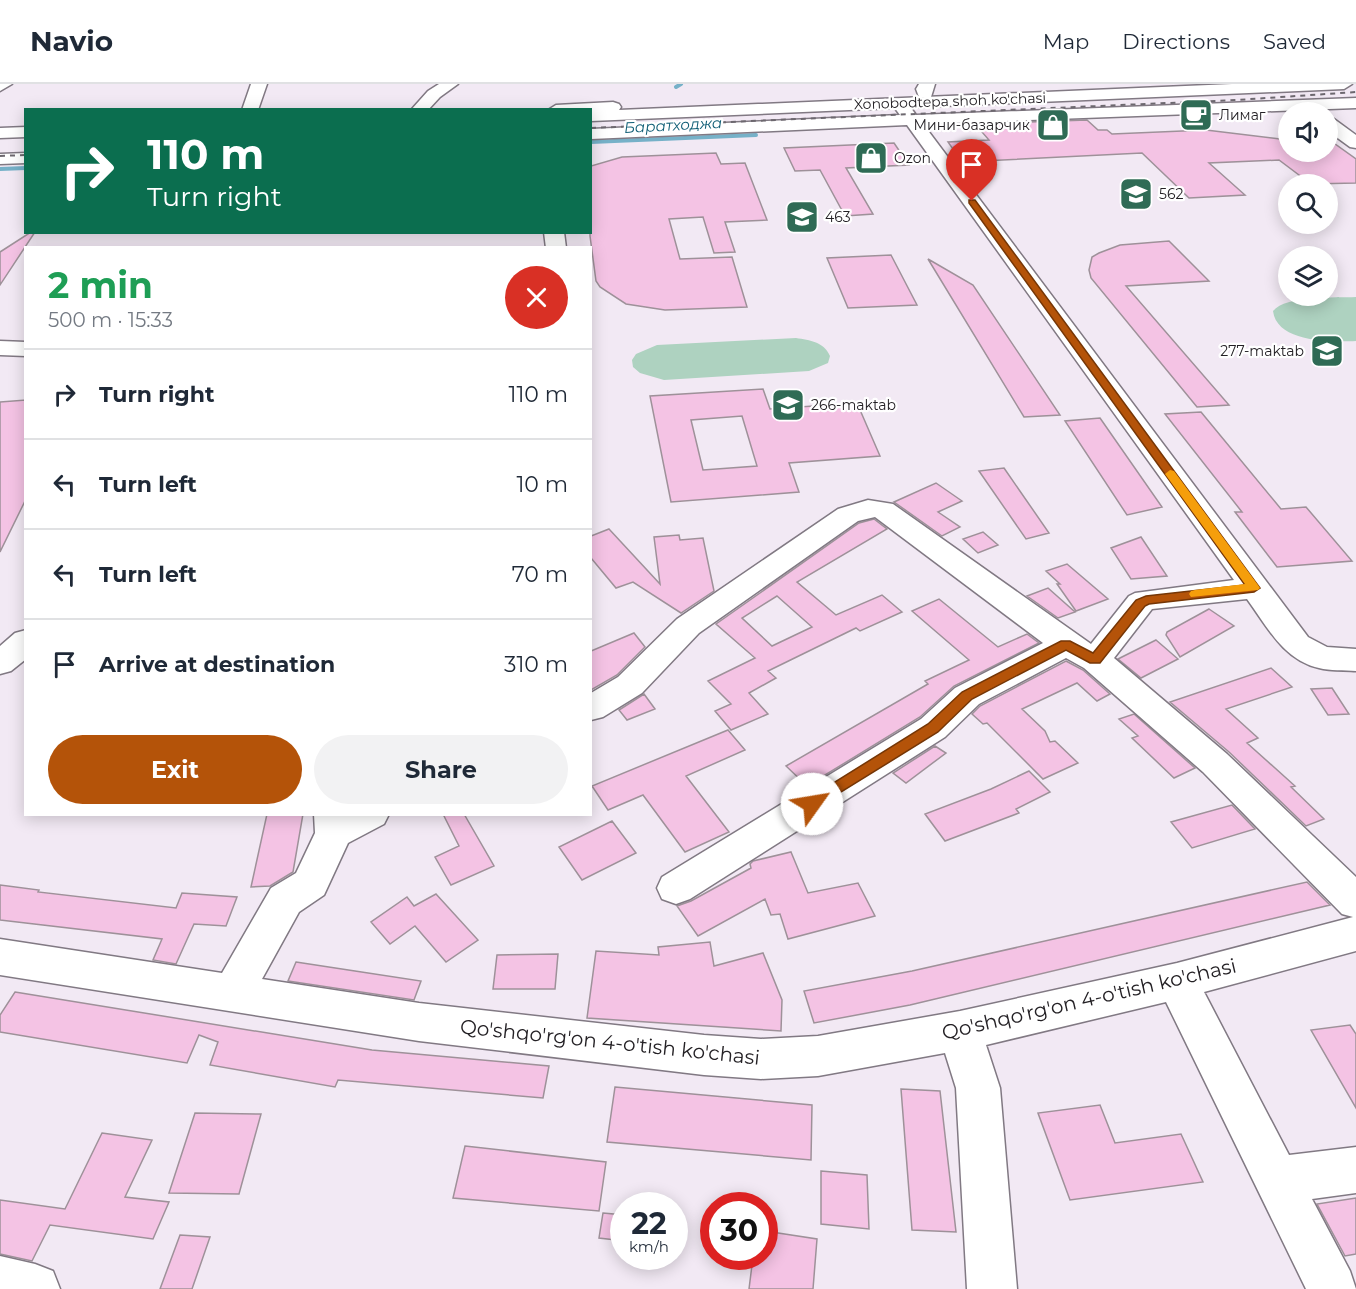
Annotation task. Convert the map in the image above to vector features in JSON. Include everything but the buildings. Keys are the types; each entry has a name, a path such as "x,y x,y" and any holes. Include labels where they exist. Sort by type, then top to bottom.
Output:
{"main road":[{"path":"251,108 259,84"},
{"path":"421,108 434,94 450,84"},
{"name":"Xonobodtepa shoh ko'chasi","path":"592,116 805,103 926,89 1169,84"},
{"name":"Xonobodtepa shoh ko'chasi","path":"592,109 805,103 906,112 1344,84"},
{"path":"1293,86 1311,102"},
{"path":"1338,105 1356,103"},
{"path":"592,134 906,112 1278,107"},
{"path":"906,112 1297,645 1304,651 1329,660 1356,660"},
{"path":"1338,114 1356,120"},
{"path":"1338,130 1356,143"},
{"path":"0,133 24,132"},
{"path":"0,141 24,140"},
{"path":"0,159 24,158"},
{"path":"0,348 24,349"},
{"path":"592,707 630,685 688,626 848,515 867,508 888,513 963,571 1080,652 1215,763 1356,902"},
{"path":"676,888 933,728 967,696 1080,652 1140,603 1146,600 1254,588"},
{"path":"0,663 24,643"},
{"path":"233,992 285,900 310,884 333,824 363,816"},
{"name":"Qo'shqo'rg'on 4-o'tish ko'chasi","path":"0,957 419,1022 733,1058 818,1056 960,1031 1177,981 1356,934"},
{"path":"1177,981 1332,1289"},
{"path":"960,1031 978,1088 992,1289"},
{"path":"1279,1180 1356,1170"},
{"path":"0,1281 35,1289"}],"green space":[{"path":"1356,297 1356,341 1320,340 1295,335 1277,322 1273,311 1279,306 1338,306 1338,298"},
{"path":"796,338 811,341 824,348 830,356 828,363 809,371 664,380 640,373 633,367 632,360 636,354 657,345"}],"waterway":[{"path":"676,87 681,84"},
{"name":"Баратходжа","path":"592,142 756,135"},
{"name":"Баратходжа","path":"0,169 24,168"}],"railway":[{"path":"592,128 1237,100 1356,92"},
{"path":"0,156 24,155"}],"slow traffic":[{"path":"1170,474 1254,588 1195,594"}],"place":[{"name":"Лимаг","path":"1196,115"},
{"name":"Мини-базарчик","path":"1053,125"},
{"name":"Ozon","path":"871,158"},
{"name":"562","path":"1136,194"},
{"name":"463","path":"802,217"},
{"name":"277-maktab","path":"1327,351"},
{"name":"266-maktab","path":"788,405"}],"route":[{"path":"812,804 933,728 967,696 1066,644 1095,660 1140,603 1146,600 1254,588 972,201"}]}
